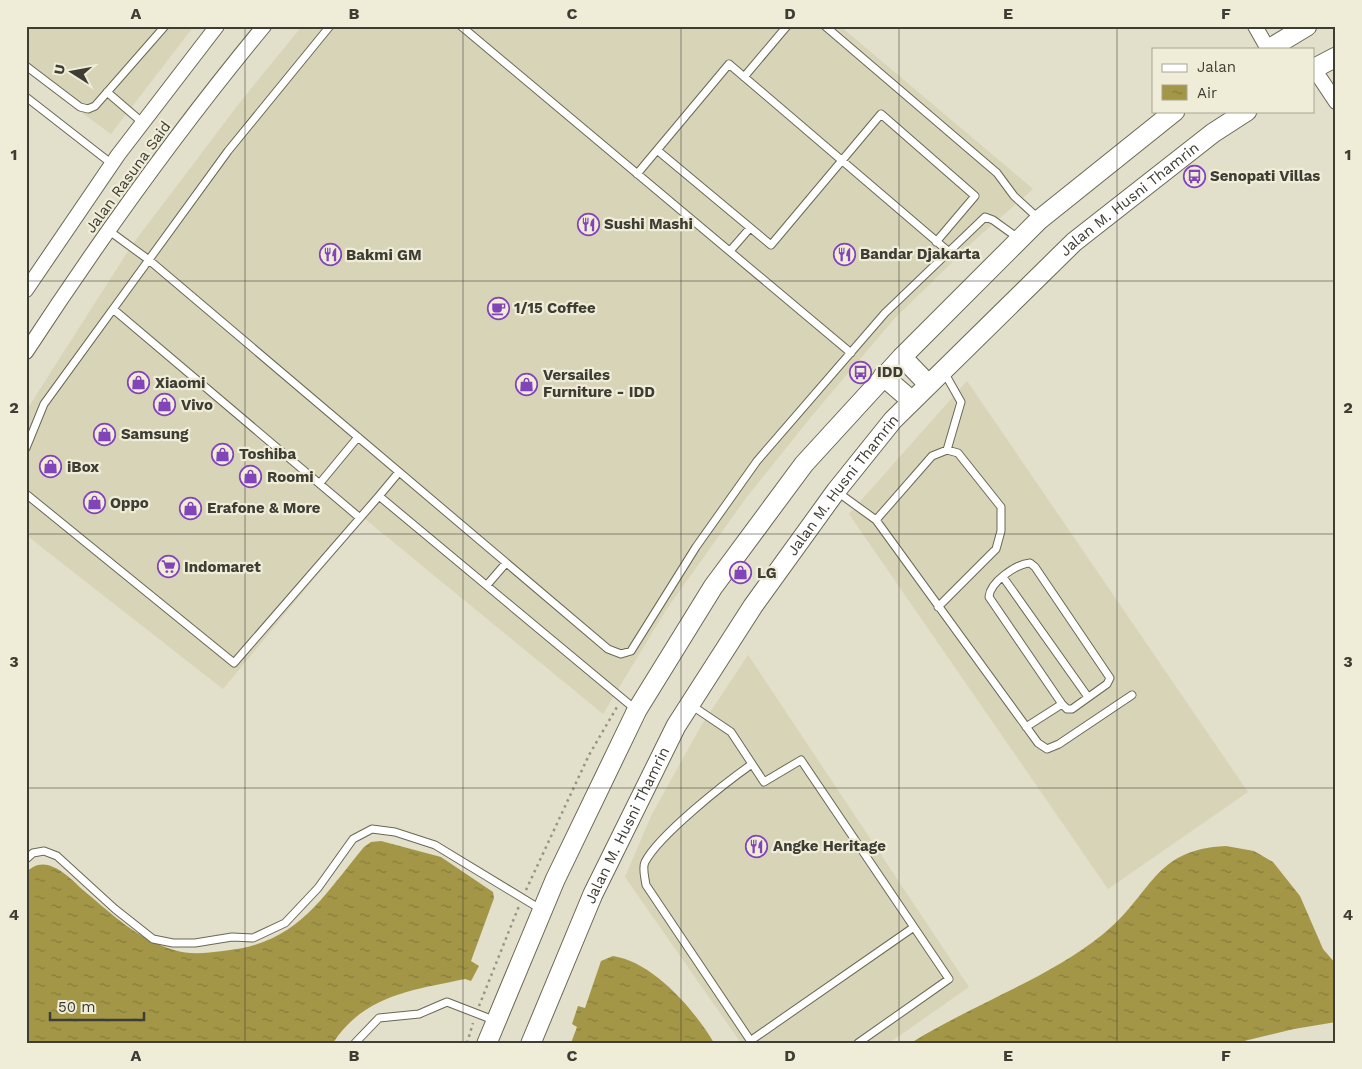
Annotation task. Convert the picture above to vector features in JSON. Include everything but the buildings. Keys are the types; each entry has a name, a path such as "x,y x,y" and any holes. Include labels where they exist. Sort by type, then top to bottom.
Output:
{"main road":[{"path":"1270,48 1303,27"},
{"path":"1314,68 1336,57"},
{"path":"487,1043 630,704 713,587 792,480 883,376 1040,220 1174,112"},
{"name":"Jalan M. Husni Thamrin","path":"531,1043 593,894 676,726 753,606 836,491 893,420 1074,242 1213,133 1245,112"},
{"path":"902,357 928,384"},
{"path":"883,376 912,401"}],"street":[{"name":"Jalan Rasuna Said","path":"26,290 112,164 217,26"},
{"name":"Jalan Rasuna Said","path":"26,352 108,230 203,101 264,26"},
{"path":"1255,26 1267,48"},
{"path":"1314,70 1336,102"}],"lane":[{"path":"26,66 80,107 88,109 95,106 165,26"},
{"path":"27,447 44,404 228,152 330,26"},
{"path":"462,26 851,353"},
{"path":"744,77 787,26"},
{"path":"825,26 997,173 1014,196 1040,220"},
{"path":"637,174 729,64 949,252"},
{"path":"107,92 143,123"},
{"path":"26,97 112,164"},
{"path":"656,150 771,245 881,114 975,196 936,242"},
{"path":"108,230 149,260 608,649 621,654 631,651 696,547 757,461 885,313 985,217 994,220 1020,239"},
{"path":"730,251 750,228"},
{"path":"113,309 360,518"},
{"path":"942,370 961,402 947,450"},
{"path":"320,483 358,437"},
{"path":"876,520 932,456 947,450 958,453 1001,507 1001,531 996,549 938,607"},
{"path":"26,494 234,664 399,472"},
{"path":"836,491 876,520 1038,743 1047,749 1132,694"},
{"path":"379,496 630,704"},
{"path":"487,586 506,562"},
{"path":"1023,564 1030,564 1035,567 1108,673 1110,678 1107,684 1072,709 1067,709 1062,704 990,597 992,586 1003,577 1023,564"},
{"path":"1003,577 1088,697"},
{"path":"690,704 730,732 764,782 801,760 949,978 858,1043"},
{"path":"1026,727 1062,704"},
{"path":"752,764 729,780 656,846 644,864 646,885 751,1042 914,927"},
{"path":"26,859 33,853 44,851 57,856 115,909 153,939 173,942 195,943 232,937 253,938 285,923 318,888 353,839 372,829 395,832 435,845 542,911"},
{"path":"355,1043 379,1018 419,1014 447,1002 496,1021"}],"path":[{"path":"467,1043 476,1013 522,898 589,755 630,704"}],"shaded area":[{"path":"26,26 194,26 111,134 26,72"},
{"path":"302,26 840,26 1033,189 977,238 894,319 815,412 746,498 666,610 603,714 364,518 223,689 26,535 26,411 132,245 241,101"},
{"path":"967,381 1248,792 1108,889 849,514"},
{"name":"Angke Heritage","path":"748,655 969,987 889,1043 741,1043 625,877 652,814 701,726"}],"water":[{"path":"381,841 441,857 493,892 494,898 471,961 479,966 471,981 465,979 409,991 391,997 359,1014 345,1027 333,1043 26,1043 26,873 32,868 38,865 45,865 61,871 115,917 148,939 180,952 204,953 248,947 270,939 289,929 320,901 364,847 371,842"},
{"path":"1226,846 1254,851 1273,862 1300,896 1323,949 1336,964 1336,1022 1294,1029 1236,1043 911,1043 1056,966 1080,951 1119,920 1167,865 1182,856 1201,849"},
{"path":"613,956 643,967 671,989 684,1002 714,1043 571,1043 577,1027 572,1024 578,1006 585,1008 601,961"}],"place":[{"name":"Senopati Villas","path":"1194,176"},
{"name":"Sushi Mashi","path":"588,224"},
{"name":"Bandar Djakarta","path":"844,254"},
{"name":"Bakmi GM","path":"330,255"},
{"name":"1/15 Coffee","path":"498,308"},
{"name":"IDD","path":"861,372"},
{"name":"Xiaomi","path":"139,383"},
{"name":"Versailes Furniture - IDD","path":"527,384"},
{"name":"Vivo","path":"165,405"},
{"name":"Samsung","path":"105,434"},
{"name":"Toshiba","path":"223,454"},
{"name":"iBox","path":"51,467"},
{"name":"Roomi","path":"251,477"},
{"name":"Oppo","path":"94,503"},
{"name":"Erafone & More","path":"191,508"},
{"name":"Indomaret","path":"168,567"},
{"name":"LG","path":"741,573"},
{"name":"Angke Heritage","path":"757,846"}]}
